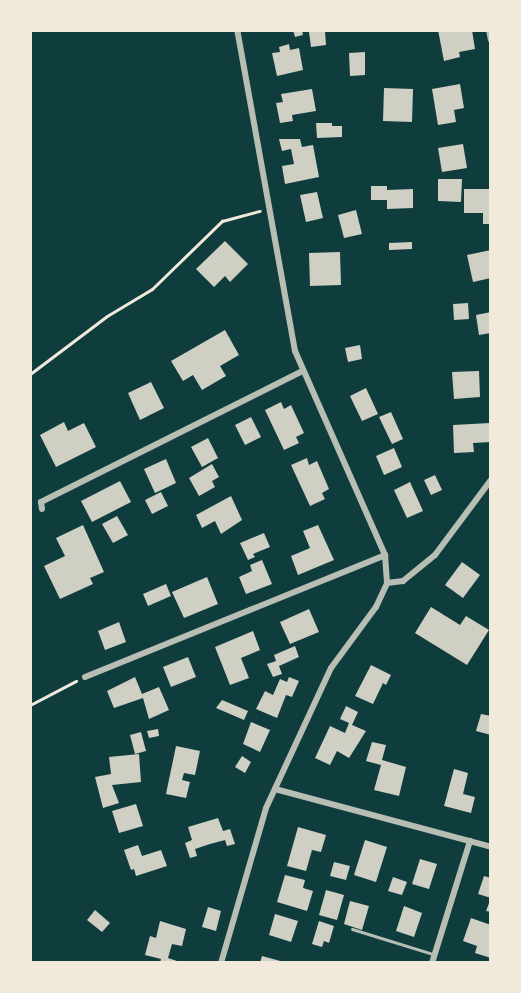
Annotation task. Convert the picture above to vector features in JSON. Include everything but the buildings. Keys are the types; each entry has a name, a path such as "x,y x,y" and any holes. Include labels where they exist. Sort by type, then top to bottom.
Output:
{"street":[{"path":"221,963 266,808 274,789 330,668 376,607 387,583 385,555 296,351 237,30"},
{"path":"489,30 491,40"},
{"path":"42,508 41,502 303,371"},
{"path":"387,583 403,581 435,555 491,480"},
{"path":"85,677 385,555"},
{"path":"274,789 491,847"},
{"path":"432,963 470,842"}],"lane":[{"path":"352,929 435,954"}],"path":[{"path":"30,374 107,316 152,289 222,221 270,208"},
{"path":"30,705 85,677"}]}
